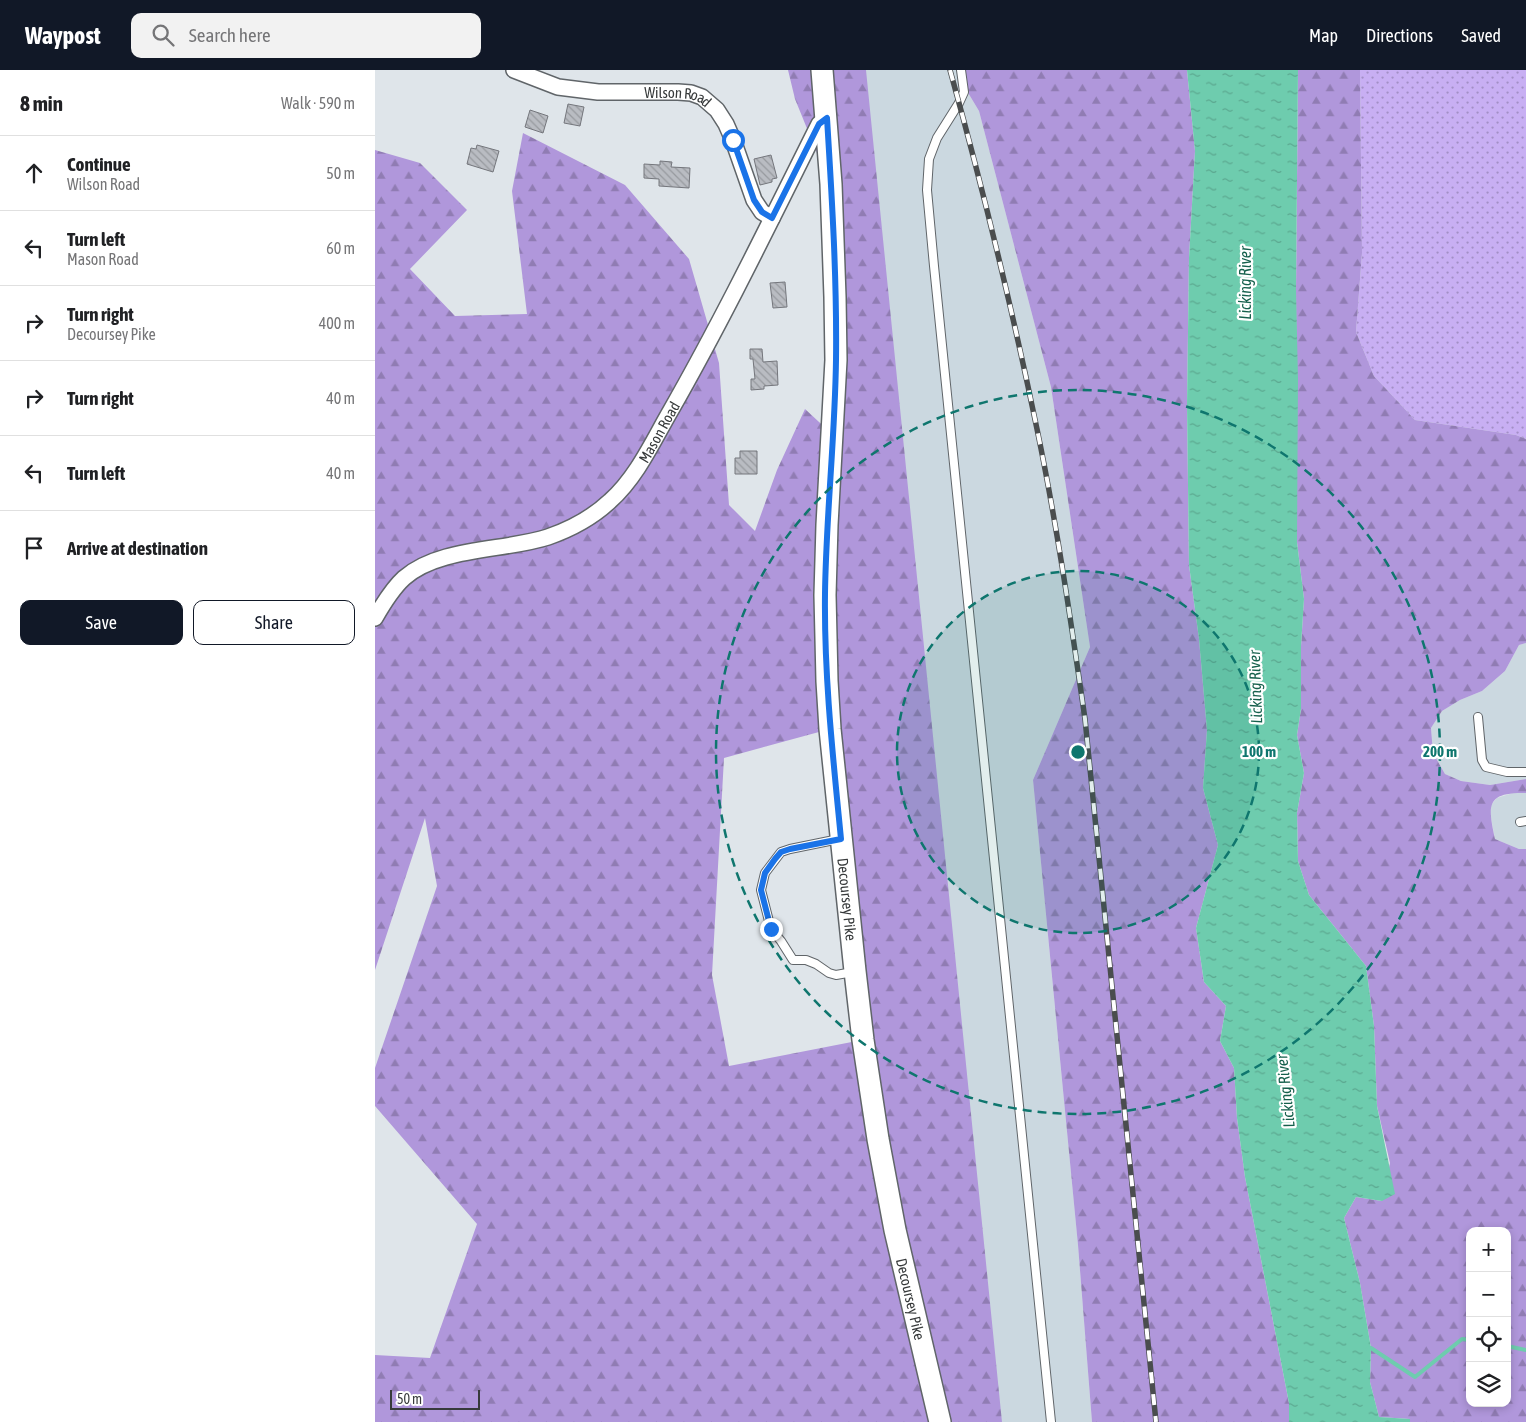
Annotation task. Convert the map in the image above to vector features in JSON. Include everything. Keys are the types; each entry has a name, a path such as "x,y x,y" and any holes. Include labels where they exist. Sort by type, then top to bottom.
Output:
{"main road":[{"name":"Decoursey Pike","path":"821,70 827,118 832,190 836,360 825,595 827,681 855,972 878,1139 895,1230 940,1422"}],"street":[{"name":"Wilson Road","path":"520,71 558,87 598,92 678,92 702,97 717,110 726,124 754,200 762,212 772,218"},
{"name":"Mason Road","path":"375,618 393,590 405,577 423,566 446,558 547,537 576,525 611,501 640,463 690,376 819,124 827,118"}],"lane":[{"path":"961,70 964,92 934,144 929,159 927,190 933,266 1051,1422"},
{"path":"1478,717 1482,760 1486,767 1507,772 1526,772"},
{"path":"841,839 781,852 765,873 761,890 771,929 793,960 807,960 829,973 837,975 855,972"}],"shaded area":[{"path":"822,70 961,70 964,86 979,111 1051,387 1090,647 1033,780 1078,1245 1092,1422 940,1422 833,435"},
{"path":"1360,70 1526,70 1526,439 1516,435 1415,420 1374,376 1356,332 1362,253"},
{"path":"1526,643 1526,779 1490,785 1461,781 1445,774 1433,753 1431,728 1442,711 1460,700 1482,691 1505,671 1519,645"},
{"path":"1513,793 1526,793 1526,849 1519,849 1495,839 1490,806 1497,798"}],"green space":[{"path":"788,70 866,70 1002,1422 375,1422 375,1355 430,1358 477,1224 375,1106 375,1068 437,886 425,818 375,970 375,150 420,163 467,210 410,269 455,316 527,314 512,191 523,133 625,185 689,259 719,363 729,505 755,531 777,470 805,409 832,434 832,190 795,99","holes":["830,729 862,1040 729,1066 712,975 724,758"]},
{"path":"961,70 1187,70 1195,151 1189,258 1187,405 1189,565 1199,639 1207,730 1203,788 1218,845 1196,928 1204,982 1226,1006 1220,1041 1234,1068 1237,1118 1245,1177 1289,1403 1289,1422 1092,1422 1078,1245 1033,780 1090,647 1051,387 979,111 964,86"},
{"path":"1298,70 1360,70 1362,253 1356,332 1374,376 1415,420 1516,435 1526,439 1526,643 1519,645 1505,671 1482,691 1460,700 1442,711 1431,728 1433,753 1445,774 1461,781 1490,785 1526,779 1526,793 1513,793 1496,798 1491,810 1491,818 1495,839 1519,849 1526,849 1526,1422 1410,1422 1410,1419 1379,1417 1370,1382 1371,1348 1360,1283 1344,1218 1356,1197 1382,1201 1390,1163 1377,1106 1374,1026 1366,966 1309,895 1298,861 1297,813 1304,773 1297,735 1301,709 1301,646 1304,599 1297,542 1296,290"}],"water":[{"name":"Licking River","path":"1187,70 1298,70 1296,290 1298,379 1297,542 1304,599 1301,646 1301,709 1297,735 1304,773 1297,813 1298,861 1309,895 1366,966 1374,1026 1377,1106 1395,1194 1382,1201 1356,1197 1344,1218 1360,1283 1371,1348 1370,1382 1379,1417 1410,1419 1410,1422 1289,1422 1289,1403 1245,1177 1237,1118 1234,1068 1220,1041 1226,1006 1204,982 1196,928 1218,845 1203,788 1207,730 1199,639 1189,565 1187,405 1189,258 1195,151"}],"building":[{"path":"568,104 584,107 580,126 564,123"},
{"path":"530,110 548,116 543,133 525,127"},
{"path":"477,145 499,151 493,172 467,164 471,148 476,149"},
{"path":"771,155 777,178 772,179 772,182 760,185 754,159"},
{"path":"660,161 672,162 671,167 690,168 689,188 659,186 659,179 644,178 644,164 660,165"},
{"path":"785,282 787,307 773,308 770,283"},
{"path":"750,349 762,349 763,362 777,361 778,385 764,386 764,389 751,390 751,379 755,379 753,359 750,359"},
{"path":"740,451 757,451 757,474 735,474 735,458 740,458"}],"waterway":[{"path":"1367,1349 1371,1348 1415,1377 1462,1339 1466,1340"},
{"path":"1511,1347 1526,1350"}],"railway":[{"path":"950,70 985,204 1027,384 1044,465 1069,610 1085,719 1156,1422"}],"route":[{"path":"733,140 754,200 762,212 772,218 819,124 827,118 831,184 836,360 825,595 830,728 841,839 790,849 781,852 775,859 765,873 761,890 765,912 771,929"}]}
